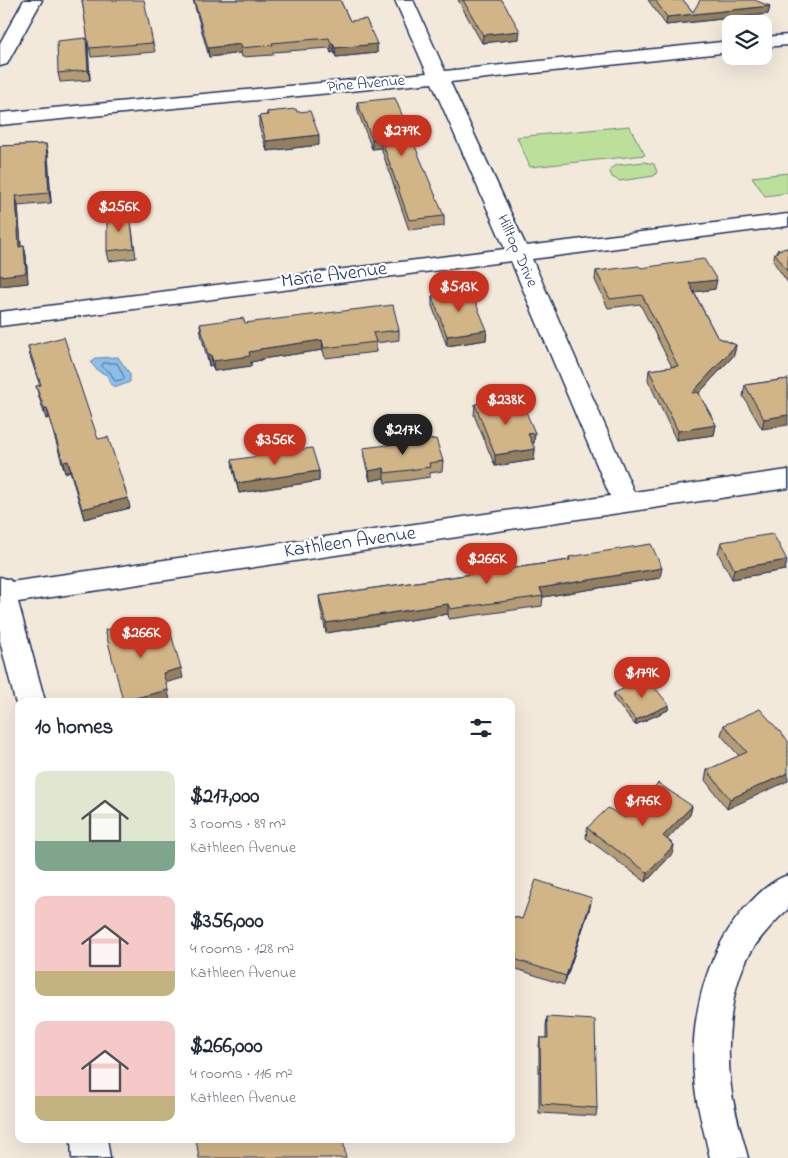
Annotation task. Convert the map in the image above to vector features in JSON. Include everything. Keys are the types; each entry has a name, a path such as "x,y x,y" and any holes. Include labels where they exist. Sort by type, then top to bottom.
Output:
{"street":[{"path":"0,60 33,0"},
{"name":"Hilltop Drive","path":"404,0 518,253 626,503"},
{"path":"772,41 788,40"},
{"name":"Pine Avenue","path":"0,119 440,77 722,47"},
{"name":"Marie Avenue","path":"0,318 788,220"},
{"name":"Kathleen Avenue","path":"1,591 788,480"},
{"path":"1,591 29,698"},
{"path":"729,1158 713,1087 713,1039 720,989 735,948 759,917 788,889"},
{"path":"89,1143 91,1158"}],"green space":[{"path":"629,126 645,155 530,167 517,137"},
{"path":"644,162 654,164 657,172 654,176 620,181 612,177 610,172 611,168 617,165"},
{"path":"788,173 788,193 765,196 752,177"}],"water":[{"path":"118,357 130,374 130,382 117,387 111,385 107,375 98,371 91,363 95,358"}],"building":[{"path":"82,0 144,0 153,43 89,48"},
{"path":"194,0 340,0 350,21 366,19 377,44 335,48 329,38 241,48 241,44 208,48"},
{"path":"463,0 502,0 520,31 483,35"},
{"path":"655,0 683,0 693,12 700,0 754,0 770,6 667,17"},
{"path":"86,38 88,70 58,73 57,41"},
{"path":"395,98 444,216 409,220 381,138 372,139 357,102"},
{"path":"296,109 297,112 310,111 319,135 266,141 259,116 268,115 267,112"},
{"path":"46,144 49,193 16,196 19,247 24,246 26,273 0,276 0,146"},
{"path":"107,209 131,222 134,248 107,251"},
{"path":"788,248 788,272 775,253 778,252 777,250"},
{"path":"704,259 717,280 689,283 717,337 736,345 692,393 698,392 716,425 678,431 649,370 678,366 642,295 610,299 596,271 639,266 641,268"},
{"path":"470,289 487,330 447,336 432,296"},
{"path":"393,305 399,330 373,333 376,342 324,348 322,340 260,349 249,352 250,356 213,361 211,355 208,355 200,324 243,318 245,323"},
{"path":"64,337 98,439 108,437 128,498 82,509 68,461 63,462 47,408 44,408 36,386 41,385 28,346"},
{"path":"788,379 788,415 764,419 745,385"},
{"path":"513,399 517,408 524,407 535,433 528,434 535,449 495,455 475,404"},
{"path":"436,439 443,461 429,463 430,467 410,470 385,473 384,468 369,471 363,448"},
{"path":"312,448 319,471 237,483 232,460"},
{"path":"773,534 787,560 734,569 721,542"},
{"path":"651,544 662,568 540,588 543,596 450,609 448,604 326,623 319,596 570,560 569,557"},
{"path":"148,620 151,632 158,631 160,637 171,634 181,668 163,673 168,690 135,698 122,698 105,630"},
{"path":"647,678 669,705 636,720 614,693"},
{"path":"760,709 788,741 788,773 730,799 707,770 747,752 724,725"},
{"path":"658,783 692,806 663,836 674,845 648,873 587,828 608,808 625,818"},
{"path":"536,880 592,898 566,976 515,959 515,917 522,919"},
{"path":"547,1017 595,1020 597,1108 541,1104 540,1038 548,1038"},
{"path":"197,1143 344,1143 346,1158 199,1158"}]}
